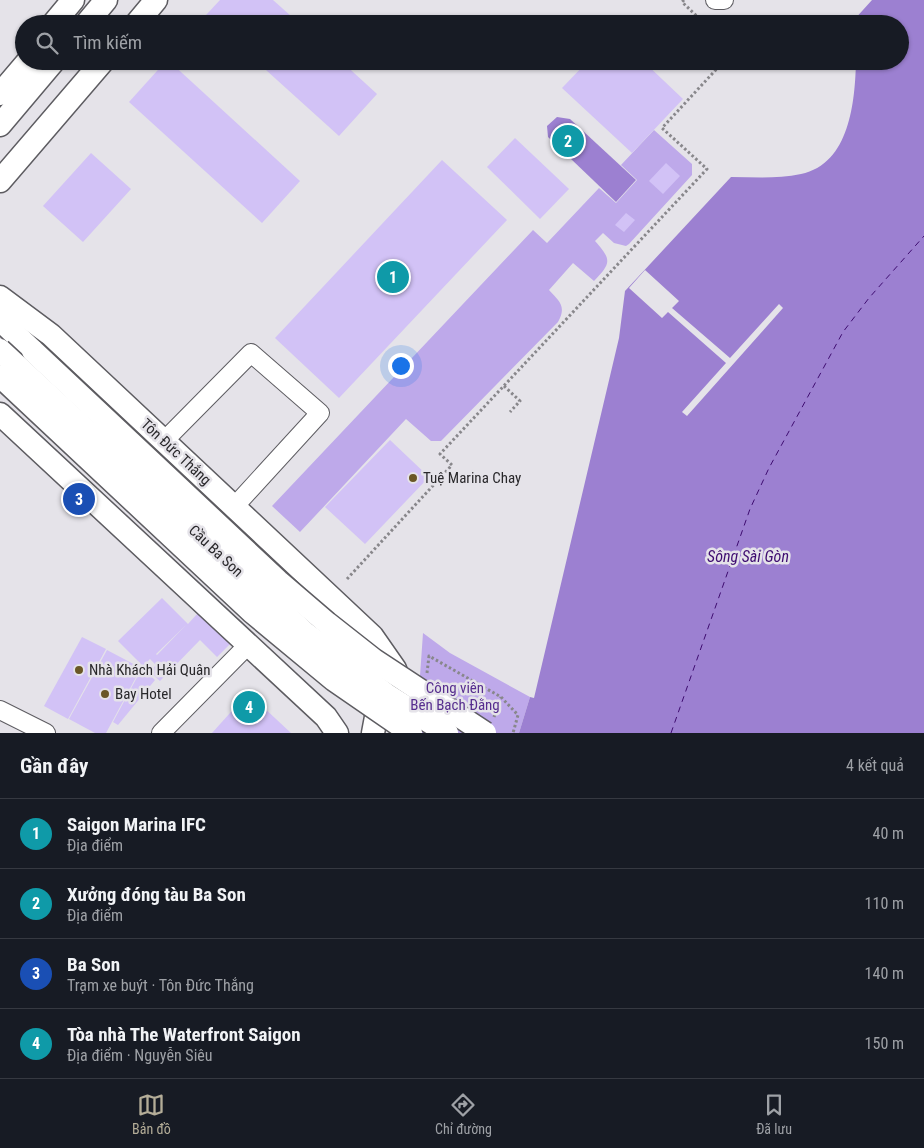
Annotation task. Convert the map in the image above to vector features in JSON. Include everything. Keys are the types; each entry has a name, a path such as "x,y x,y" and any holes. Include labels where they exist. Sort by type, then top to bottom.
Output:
{"main road":[{"path":"60,15 73,0"},
{"path":"94,15 106,0"},
{"path":"144,15 156,0"},
{"path":"0,94 20,70"},
{"path":"0,125 46,70"},
{"path":"0,181 96,70"},
{"name":"Tôn Đức Thắng","path":"0,297 50,335 372,636 395,669 402,689 405,733"},
{"path":"0,320 278,581 327,623 374,660 485,733"},
{"name":"Cầu Ba Son","path":"0,350 305,633 387,695 447,733"},
{"name":"Cầu Ba Son","path":"0,376 252,612 334,680 411,733"},
{"path":"2,414 326,717 337,733"},
{"path":"255,651 280,656 291,652 312,634 323,610 324,590"},
{"name":"Tôn Đức Thắng","path":"347,612 362,638 374,677 376,717 373,733"}],"street":[{"path":"164,441 251,353 320,413 234,507"},
{"path":"161,733 255,651"},
{"path":"0,710 46,733"}],"path":[{"path":"684,0 682,2 695,15"},
{"path":"347,579 452,466 440,454 707,169 662,128 716,70"},
{"path":"504,386 520,401 510,412"},
{"path":"428,656 501,697 518,715 513,733"}],"green space":[{"path":"654,130 692,164 692,175 629,244 626,246 614,243 603,233 595,241 607,257 607,261 604,270 594,281 573,263 549,290 561,304 562,312 558,322 441,441 431,441 406,419 300,532 272,506 533,230 547,243 599,188 616,203 637,180 621,165"},
{"name":"Công viên Bến Bạch Đằng","path":"423,633 450,653 530,697 519,733 413,733 417,719"}],"water":[{"name":"Sông Sài Gòn","path":"872,0 924,0 924,733 519,733 530,697 534,698 619,338 625,291 731,177 792,176 817,168 830,158 840,144 851,112 855,70 909,70 909,15 858,15"},
{"path":"557,117 570,119 636,180 616,202 548,137 547,126"}],"pier":[{"path":"645,270 679,301 672,308 730,358 779,304 783,308 687,416 682,412 726,363 668,312 662,318 629,288"}],"building":[{"path":"220,0 273,0 290,15 206,15"},
{"path":"158,70 179,70 300,181 262,223 129,102"},
{"path":"266,70 351,70 377,94 339,136"},
{"path":"579,70 652,70 683,99 632,153 562,88"},
{"path":"515,138 569,189 540,219 487,167"},
{"path":"91,153 131,189 83,242 43,206"},
{"path":"442,160 507,220 339,398 275,338"},
{"path":"666,163 680,176 663,194 649,181"},
{"path":"626,213 635,220 624,232 615,225"},
{"path":"390,440 429,477 365,544 325,507"},
{"path":"162,598 188,624 198,613 230,644 217,657 200,640 160,681 150,672 156,665 150,659 143,666 118,641","holes":["186,625 157,655 156,654"]},
{"path":"82,637 106,649 68,719 44,706"},
{"name":"Bay Hotel","path":"107,650 141,668 106,733 95,733 69,719"},
{"path":"142,668 155,680 118,725 113,722"},
{"path":"248,693 291,733 212,733"}],"ferry route":[{"path":"671,733 750,509 769,468 843,332 869,298 924,236"}],"place":[{"name":"Xưởng đóng tàu Ba Son","path":"568,141"},
{"name":"Saigon Marina IFC","path":"393,277"},
{"name":"Tuệ Marina Chay","path":"413,478"},
{"name":"Ba Son","path":"79,499"},
{"name":"Nhà Khách Hải Quân","path":"79,670"},
{"name":"Bay Hotel","path":"105,694"},
{"name":"Tòa nhà The Waterfront Saigon","path":"249,707"}]}
